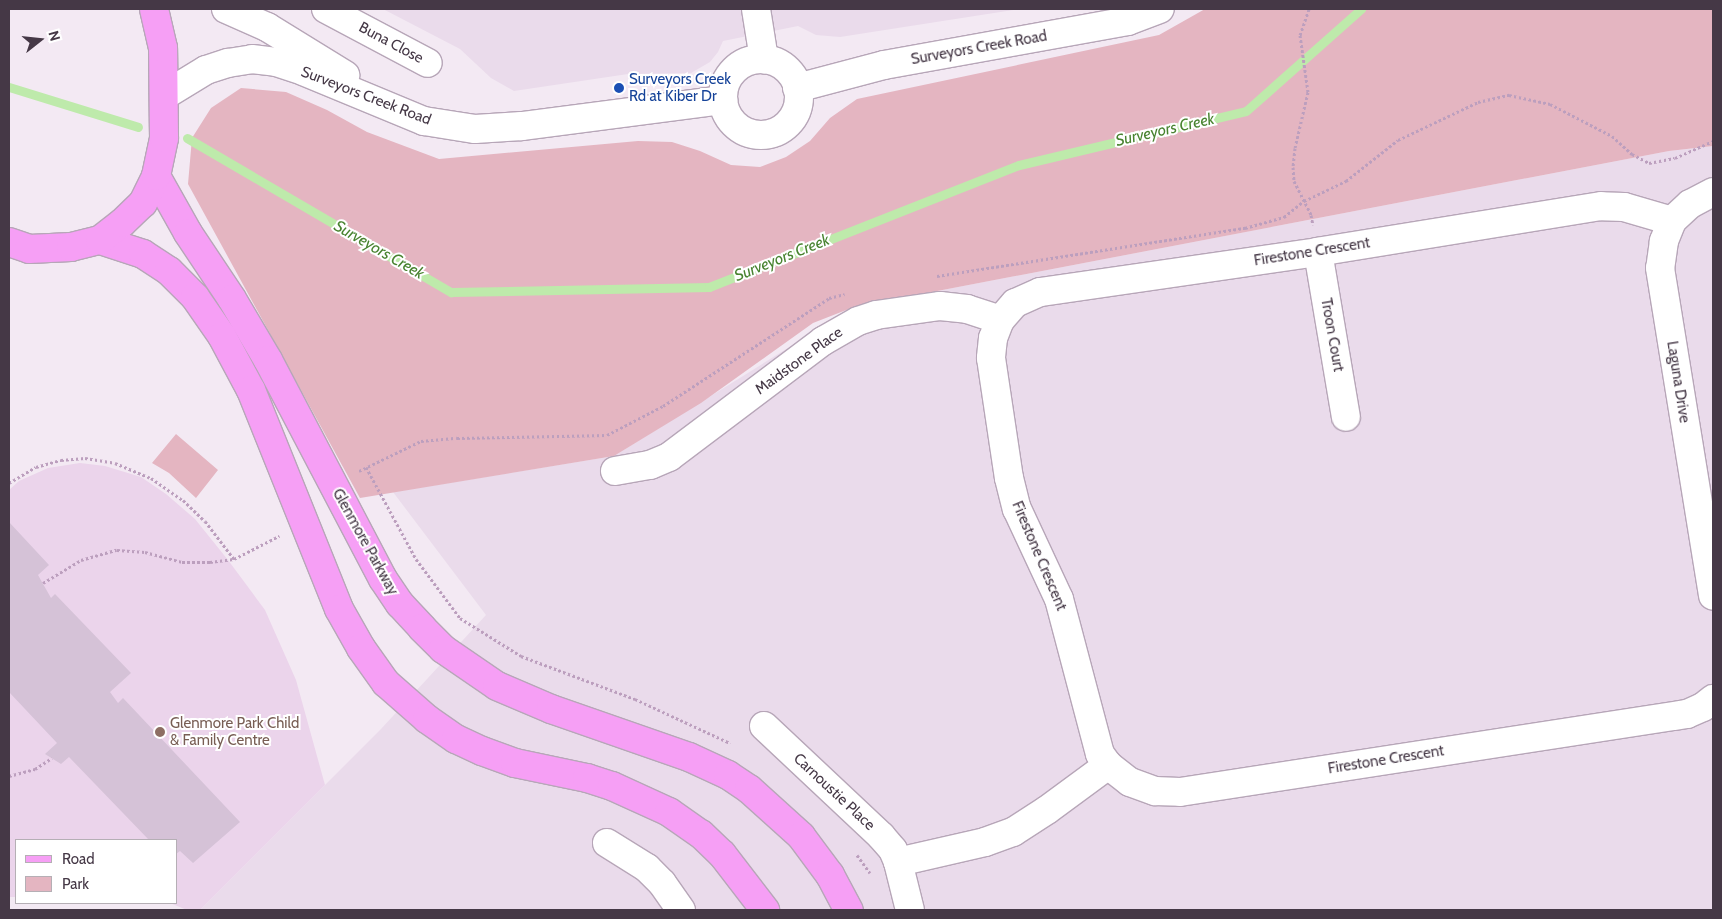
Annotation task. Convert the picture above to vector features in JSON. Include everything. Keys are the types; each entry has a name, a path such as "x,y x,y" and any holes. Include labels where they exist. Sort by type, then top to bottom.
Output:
{"main road":[{"path":"16,249 70,247 100,240 143,203 156,176 164,138 163,48 154,9"},
{"name":"Glenmore Parkway","path":"156,176 188,233 232,299 268,360 383,579 400,604 443,649 497,686 526,700 672,750 709,766 742,784 765,802 801,836 830,876 849,910"},
{"path":"100,240 129,249 157,262 195,297 234,356 251,390 349,630 373,667 410,706 456,738 482,751 515,763 588,778 612,786 669,812 701,834 722,854 765,910"}],"street":[{"path":"226,9 267,27 401,112"},
{"name":"Buna Close","path":"326,9 428,63"},
{"path":"756,9 764,59"},
{"name":"Surveyors Creek Road","path":"797,88 884,65 1128,21 1160,9"},
{"name":"Surveyors Creek Road","path":"165,95 206,70 228,63 252,59 276,62 303,71 424,121 451,127 496,129 723,100"},
{"path":"764,59 776,62 786,68 797,88 798,101 795,112 788,123 779,130 767,134 743,130 733,123 726,112 723,100 724,89 734,70 753,60 764,59"},
{"name":"Laguna Drive","path":"1713,192 1690,204 1672,221 1664,241 1660,268 1713,596"},
{"name":"Firestone Crescent","path":"1672,221 1624,207 1601,206 1318,252 1040,292 1015,304 1000,320 993,338 991,358 1013,493 1023,525 1059,599 1095,741 1100,754 1108,765 1130,782 1144,789 1180,792 1687,714 1703,707 1713,699"},
{"name":"Troon Court","path":"1318,252 1346,417"},
{"name":"Maidstone Place","path":"615,471 650,465 670,458 823,341 858,321 876,315 940,306 967,309 1000,320"},
{"name":"Carnoustie Place","path":"764,726 881,836 893,850 898,862 910,910"},
{"path":"898,862 985,842 1012,832 1047,810 1108,765"},
{"path":"607,843 647,868 662,883 681,910"}],"path":[{"path":"1309,9 1300,35 1308,92 1295,148 1294,181 1311,214 1318,252"},
{"path":"9,484 36,468 61,460 85,458 115,462 152,478 183,500 204,522 234,559"},
{"path":"333,484 366,467 416,559 460,618 521,656 635,699 723,738 738,749"},
{"path":"43,583 81,560 117,550 145,552 182,562 210,562 234,559 280,536 302,516"},
{"path":"9,776 35,769 52,758"},
{"path":"855,852 873,880"}],"shaded area":[{"path":"383,9 1019,9 840,37 816,35 798,26 723,41 718,52 710,62 691,73 628,74 514,91 491,78 460,49"},
{"path":"1713,146 1713,910 200,910 381,729 486,615 393,492 614,456 854,307 1669,151"},
{"name":"Glenmore Park Child & Family Centre","path":"80,463 105,466 141,477 166,494 195,519 265,610 296,680 325,785 200,910 187,910 172,904 178,904 178,839 15,839 15,897 9,897 9,490 19,481 48,468"}],"green space":[{"path":"1205,9 1713,9 1713,146 1669,151 854,307 813,323 701,403 614,456 360,498 188,184 192,138 211,108 241,88 286,92 327,110 367,132 439,159 638,141 672,142 700,151 731,165 760,167 786,157 810,141 830,118 857,99 1159,35"},
{"path":"176,434 218,470 196,498 169,473 152,463"}],"building":[{"path":"9,522 49,565 38,575 51,598 55,594 131,673 110,692 118,703 123,698 240,822 193,863 180,851 178,852 178,839 148,839 69,757 61,764 45,754 57,743 9,692"}],"waterway":[{"name":"Surveyors Creek","path":"187,138 451,292 709,287 1019,165 1246,111 1361,9"},
{"name":"Surveyors Creek","path":"9,87 138,127"}],"place":[{"name":"Surveyors Creek Rd at Kiber Dr","path":"619,88"},
{"name":"Glenmore Park Child & Family Centre","path":"160,732"}]}
